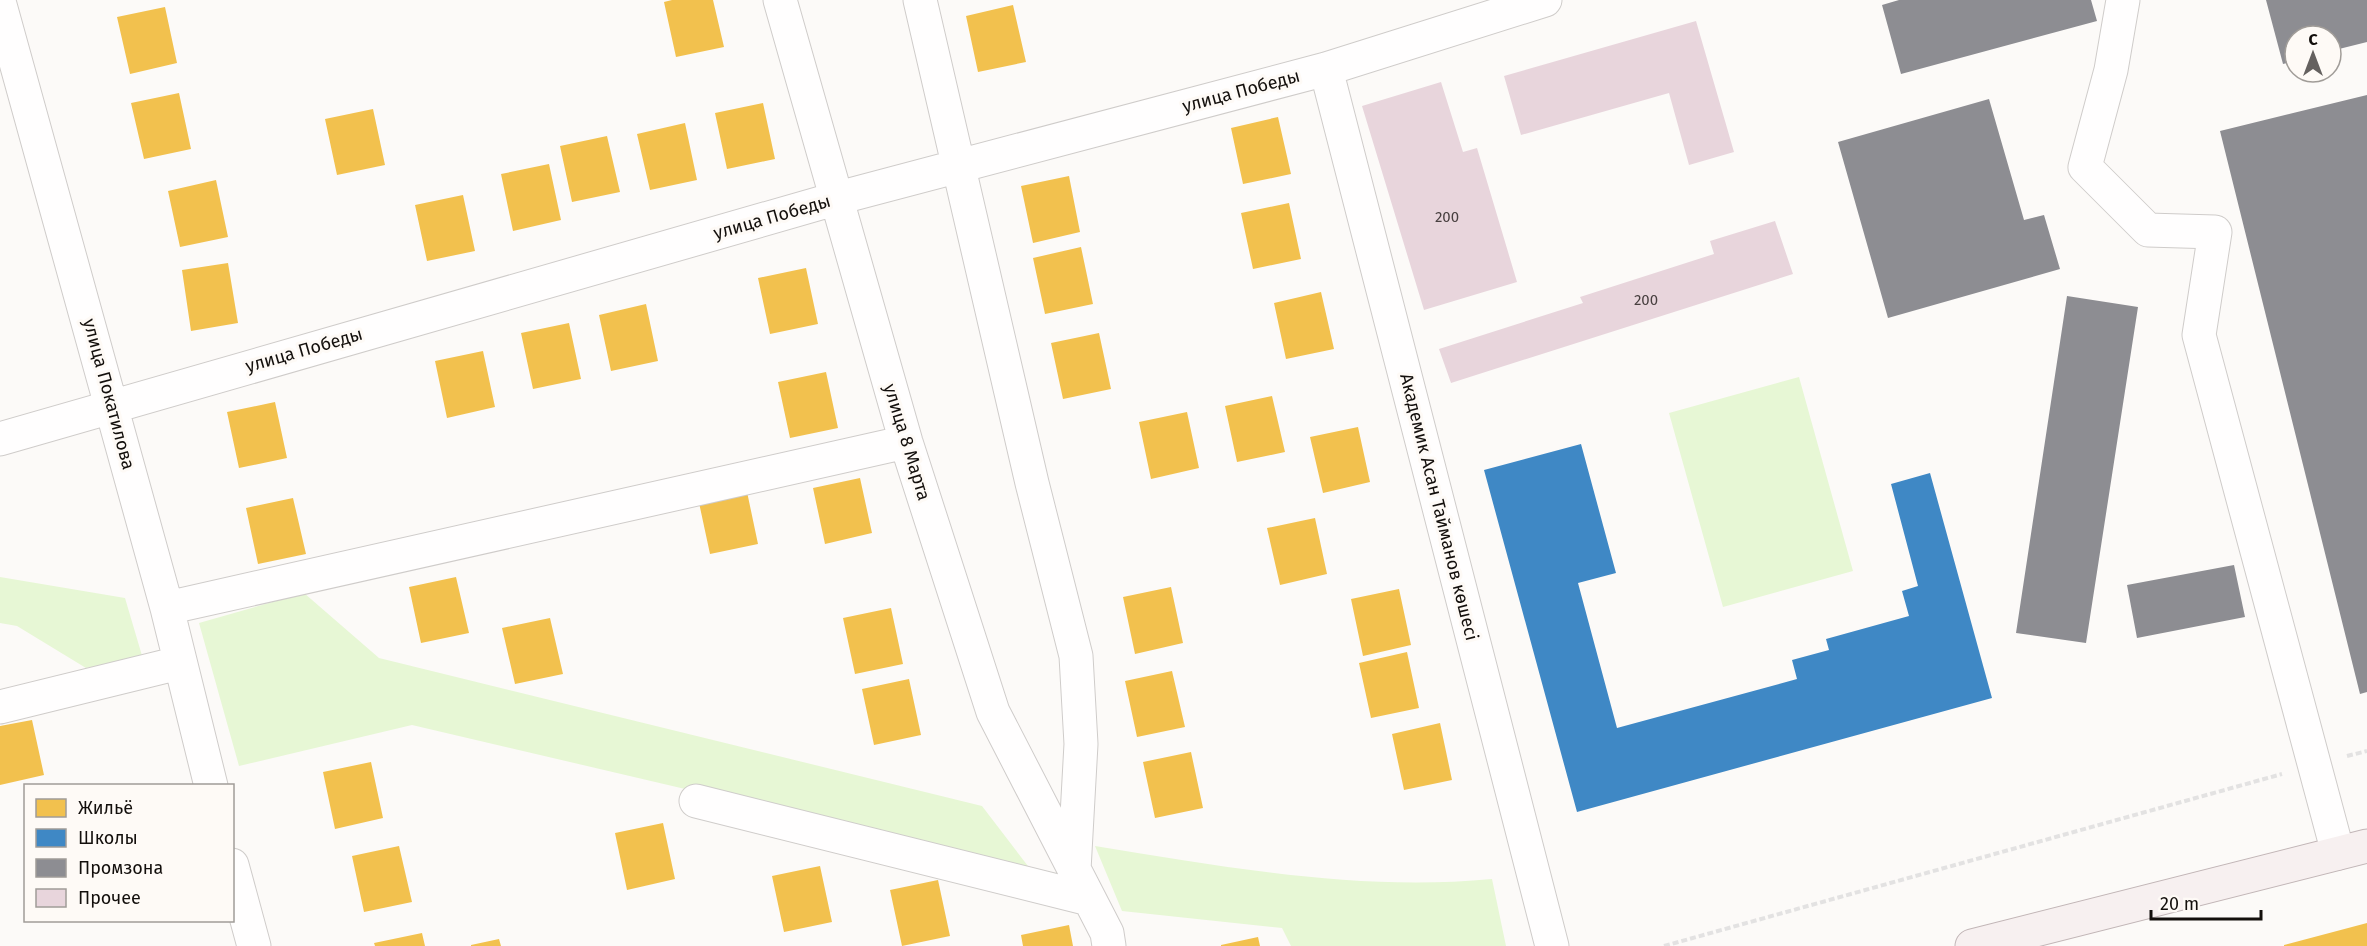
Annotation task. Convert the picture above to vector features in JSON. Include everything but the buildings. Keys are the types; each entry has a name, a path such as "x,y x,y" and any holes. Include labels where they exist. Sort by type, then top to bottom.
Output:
{"main road":[{"path":"1972,946 2352,850"}],"street":[{"name":"улица 8 Марта","path":"780,0 906,442 993,712 1107,933 1109,946"},
{"path":"920,0 1032,483 1076,656 1081,744 1074,870"},
{"name":"улица Победы","path":"0,439 838,198 1326,69 1545,0"},
{"path":"2123,0 2111,69 2085,167 2148,230 2215,232 2199,335 2313,765 2352,850"},
{"name":"улица Покатилова","path":"0,5 167,608 210,784"},
{"name":"Академик Асан Тайманов көшесі","path":"1326,69 1552,946"},
{"path":"167,608 906,442"},
{"path":"0,707 179,663"},
{"path":"696,801 1089,899"},
{"path":"234,872 254,946"}],"path":[{"path":"1664,946 2367,751"}],"green space":[{"path":"1799,377 1853,571 1723,607 1669,413"},
{"path":"0,577 125,598 143,659 86,668 17,626 0,623"},
{"path":"304,593 379,658 982,806 1031,870 412,725 239,766 199,623"},
{"path":"1095,846 1243,869 1342,880 1442,882 1492,879 1506,946 1291,946 1282,928 1122,911"}]}
